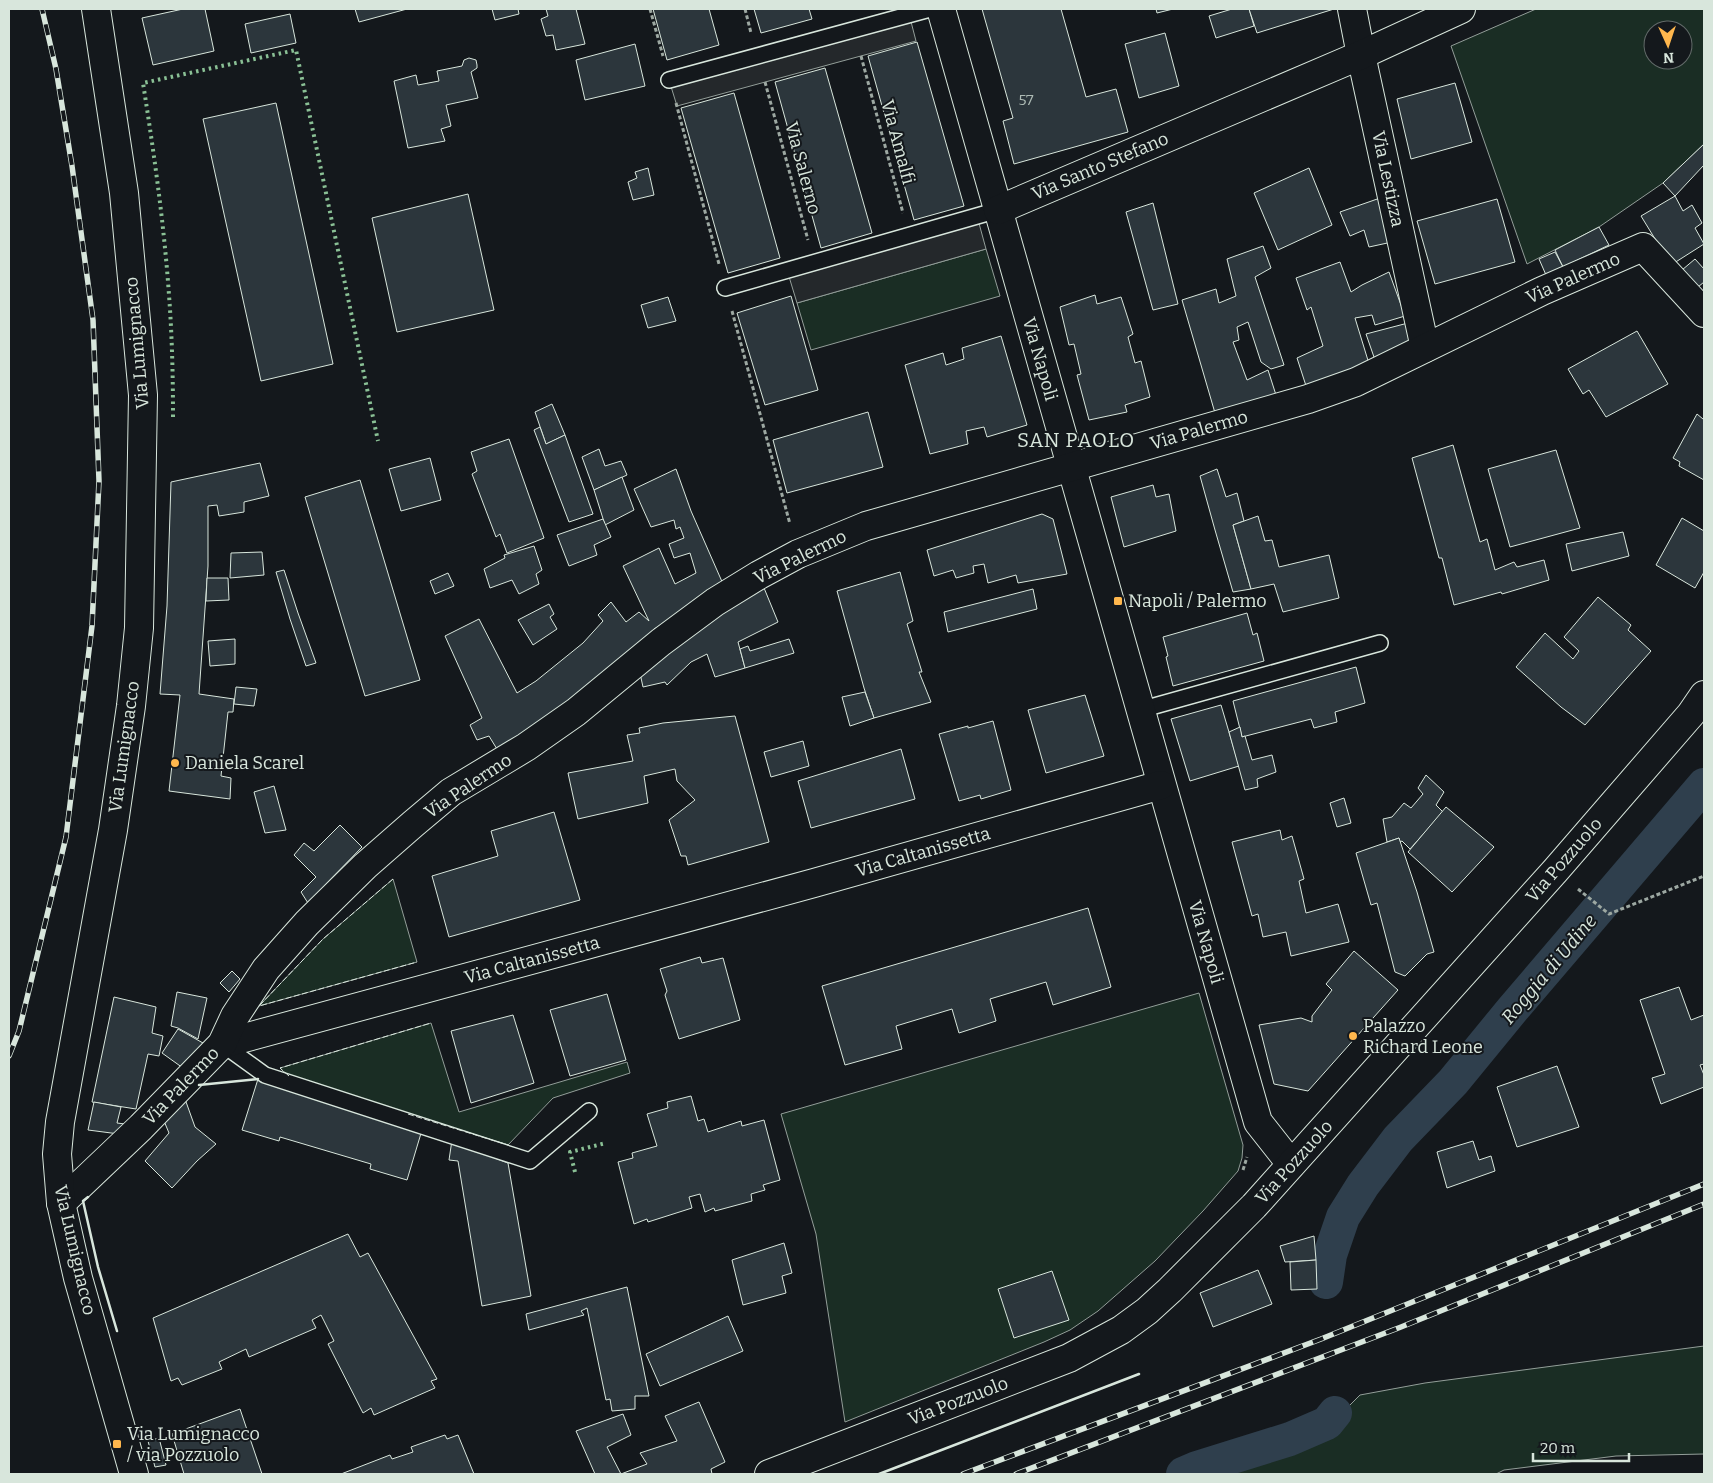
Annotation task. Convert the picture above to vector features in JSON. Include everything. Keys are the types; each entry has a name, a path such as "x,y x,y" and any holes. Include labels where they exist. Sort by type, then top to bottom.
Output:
{"street":[{"name":"Via Lumignacco","path":"96,9 124,193 143,395 139,628 131,706 113,830 60,1122 57,1154 61,1202 78,1278 134,1474"},
{"name":"Via Napoli","path":"941,9 1258,1122 1291,1164"},
{"name":"Via Lestizza","path":"1352,9 1360,55 1425,348"},
{"name":"Via Santo Stefano","path":"998,210 1360,55 1461,9"},
{"name":"Via Palermo","path":"61,1202 141,1127 222,1044 235,1016 266,969 307,923 378,854 451,792 503,762 562,723 655,647 715,602 759,574 798,554 866,526 1308,399 1356,382 1542,292 1642,247 1704,313"},
{"name":"Via Pozzuolo","path":"769,1474 1069,1358 1093,1347 1147,1311 1254,1206 1555,871 1691,714 1704,695"},
{"name":"Via Caltanissetta","path":"222,1044 805,886 1162,785"}],"lane":[{"path":"669,80 930,9"},
{"name":"Via Santo Stefano","path":"726,288 998,210"},
{"path":"1140,710 1380,643"},
{"path":"222,1044 265,1075 530,1162 589,1111"}],"path":[{"name":"Via Amalfi","path":"861,56 910,235"},
{"name":"Via Salerno","path":"764,82 814,262"},
{"path":"1582,892 1609,914 1704,876"}],"green space":[{"path":"1536,9 1704,9 1704,144 1663,183 1599,227 1527,264 1451,46"},
{"path":"986,249 1000,296 811,350 797,303"},
{"path":"393,879 417,962 259,1006 323,939"},
{"path":"1199,993 1243,1145 1238,1171 1155,1261 1098,1311 1070,1330 845,1422 816,1234 781,1114"},
{"path":"431,1023 459,1112 627,1062 630,1073 553,1098 508,1145 288,1076 280,1068"},
{"path":"1704,1346 1704,1454 1616,1456 1504,1470 1496,1474 1206,1474 1329,1426 1360,1395 1425,1383"}],"shaded area":[{"path":"909,14 916,41 677,106 669,80"},
{"path":"977,216 986,249 797,303 787,270"}],"building":[{"path":"183,9 205,9 214,51 153,65 142,18"},
{"path":"355,9 407,9 359,22"},
{"path":"492,9 518,9 519,14 495,20"},
{"path":"546,9 576,9 585,44 556,50 553,35 546,36 541,19 548,16"},
{"path":"653,9 709,9 719,45 667,60"},
{"path":"754,9 809,9 812,19 761,33"},
{"path":"982,9 1061,9 1086,97 1116,89 1128,132 1014,164 1003,121 1013,118"},
{"path":"1156,9 1173,9 1157,13"},
{"path":"1232,9 1249,9 1254,26 1216,38 1209,16"},
{"path":"1249,9 1334,9 1257,33"},
{"path":"290,14 296,43 251,53 245,24"},
{"path":"1165,33 1179,86 1139,98 1125,44"},
{"path":"917,42 964,206 914,220 868,56"},
{"path":"635,44 645,86 585,100 576,60"},
{"path":"469,58 476,60 477,68 471,72 478,98 446,105 451,126 441,129 445,141 408,148 394,81 416,75 418,85 439,81 437,71 462,66 464,60"},
{"path":"825,68 872,233 821,248 775,82"},
{"path":"1455,83 1472,142 1411,159 1397,99"},
{"path":"734,93 780,258 728,273 681,108"},
{"path":"276,103 333,364 261,381 203,119"},
{"path":"1704,144 1704,165 1675,196 1663,183"},
{"path":"648,168 654,195 633,200 628,182 637,178 635,172"},
{"path":"1309,168 1332,225 1278,250 1254,193"},
{"path":"468,194 494,310 397,332 372,218"},
{"path":"1675,196 1683,211 1692,205 1702,223 1695,228 1704,244 1671,265 1641,216"},
{"path":"1383,197 1392,242 1369,247 1364,230 1350,236 1340,212"},
{"path":"1497,199 1515,262 1435,284 1417,221"},
{"path":"1153,203 1178,304 1153,310 1126,212"},
{"path":"1599,227 1609,245 1563,267 1555,250"},
{"path":"1263,246 1271,268 1255,277 1284,365 1271,369 1261,362 1248,322 1237,327 1239,340 1233,342 1247,380 1268,370 1276,395 1215,413 1182,300 1216,289 1219,303 1236,296 1227,259"},
{"path":"1555,252 1563,267 1546,275 1539,259"},
{"path":"1695,259 1704,269 1704,282 1698,287 1682,270"},
{"path":"1340,262 1351,292 1389,272 1405,316 1375,325 1372,315 1355,318 1370,367 1308,392 1297,358 1323,346 1311,307 1307,310 1296,278"},
{"path":"1095,295 1097,304 1121,297 1133,334 1128,337 1135,363 1141,361 1150,397 1125,405 1127,412 1089,420 1077,375 1081,374 1074,344 1069,345 1060,307"},
{"path":"791,296 818,390 765,405 737,313"},
{"path":"668,297 676,321 648,328 641,305"},
{"path":"1408,323 1411,345 1375,360 1366,334"},
{"path":"1637,331 1668,384 1606,417 1589,390 1583,394 1568,369"},
{"path":"1001,336 1027,425 987,437 984,427 966,431 968,444 930,454 905,365 943,353 946,365 964,359 962,348"},
{"path":"552,404 565,435 546,444 535,412"},
{"path":"868,412 883,467 787,493 773,440"},
{"path":"1697,414 1704,418 1704,480 1679,466 1680,462 1673,458"},
{"path":"540,427 546,444 565,435 593,514 569,522 534,430"},
{"path":"509,439 544,538 507,553 500,534 496,537 472,474 477,471 471,452"},
{"path":"1453,445 1480,542 1487,539 1495,570 1514,562 1517,567 1544,560 1549,580 1502,594 1501,592 1454,605 1442,558 1439,558 1412,458"},
{"path":"599,449 605,466 621,461 627,475 594,490 582,457"},
{"path":"1556,450 1580,528 1510,547 1488,469"},
{"path":"430,458 441,500 401,511 389,469"},
{"path":"260,463 269,496 244,502 244,512 219,516 217,505 208,506 208,566 199,694 234,699 233,712 228,712 221,776 231,778 230,799 169,791 180,695 160,694 167,606 171,482"},
{"path":"676,469 691,511 727,593 654,629 660,640 500,754 489,736 477,740 470,725 482,718 445,636 479,619 517,693 536,681 583,643 603,621 598,615 611,602 626,622 639,612 649,621 623,566 659,548 675,584 696,573 690,553 674,558 669,544 684,538 680,527 676,529 674,520 651,527 634,489"},
{"path":"1217,469 1226,497 1237,493 1244,521 1233,525 1251,589 1233,592 1215,530 1200,476"},
{"path":"622,477 634,510 605,525 594,490"},
{"path":"360,480 420,680 365,696 305,497"},
{"path":"1153,485 1156,497 1169,494 1176,531 1124,547 1111,497"},
{"path":"1042,514 1053,519 1067,574 1018,583 1016,575 988,583 984,564 973,566 974,573 956,578 953,570 934,576 927,550"},
{"path":"1258,516 1265,541 1272,540 1279,567 1329,555 1339,598 1283,612 1274,584 1251,589 1233,525"},
{"path":"1682,518 1704,531 1704,572 1695,588 1656,565"},
{"path":"603,519 611,537 594,545 597,555 569,566 557,535"},
{"path":"1623,532 1629,556 1572,571 1566,544"},
{"path":"534,546 542,570 536,574 539,584 519,594 512,580 490,588 484,569 505,558 504,555"},
{"path":"262,552 264,575 230,578 231,553"},
{"path":"284,570 316,663 306,666 276,572"},
{"path":"900,572 913,621 907,624 922,672 919,672 931,702 874,718 837,591"},
{"path":"448,573 454,586 435,594 430,581"},
{"path":"207,578 228,578 229,600 206,601"},
{"path":"762,583 778,622 738,642 745,668 715,677 707,654 691,662 667,685 665,682 643,687 638,664"},
{"path":"1033,589 1037,609 948,632 944,612"},
{"path":"1598,597 1631,625 1628,630 1651,651 1585,725 1561,707 1516,667 1545,633 1573,659 1579,651 1564,637"},
{"path":"549,604 554,614 550,617 557,629 533,645 518,620"},
{"path":"1247,613 1253,635 1257,633 1264,661 1173,686 1163,637"},
{"path":"235,639 235,664 210,666 208,641"},
{"path":"789,639 794,653 745,668 740,649 748,646 750,651"},
{"path":"1356,667 1365,703 1335,712 1337,722 1314,728 1311,719 1242,737 1233,701"},
{"path":"236,687 257,689 254,706 234,704"},
{"path":"865,692 874,718 850,726 842,697"},
{"path":"1085,695 1104,756 1046,773 1028,710"},
{"path":"1221,705 1239,766 1190,781 1171,719"},
{"path":"735,716 769,842 688,865 686,856 681,856 669,820 695,800 677,781 675,769 644,776 648,803 578,819 568,773 633,761 627,735 640,733 639,728 663,723"},
{"path":"993,721 1011,790 981,799 980,795 959,801 939,734"},
{"path":"1240,727 1242,737 1245,736 1252,760 1272,755 1276,772 1257,779 1258,787 1245,790 1229,732"},
{"path":"803,741 809,766 771,777 764,752"},
{"path":"901,749 915,799 811,828 798,781"},
{"path":"1426,775 1444,792 1436,805 1443,812 1410,849 1402,841 1400,842 1399,838 1387,842 1383,819 1392,817 1404,803 1411,808 1423,794 1418,788"},
{"path":"274,786 286,830 265,833 254,792"},
{"path":"1344,798 1351,823 1337,827 1330,803"},
{"path":"1446,807 1494,847 1452,892 1408,852"},
{"path":"554,812 580,900 449,937 432,876 498,856 491,831"},
{"path":"340,825 362,847 325,885 331,894 313,911 301,892 316,877 294,855 304,843 314,851"},
{"path":"1280,830 1282,840 1292,836 1304,879 1299,881 1306,913 1338,904 1349,942 1291,956 1286,932 1263,937 1258,914 1252,916 1232,842"},
{"path":"1399,838 1434,952 1427,954 1405,976 1395,972 1377,903 1371,905 1356,853"},
{"path":"1088,908 1111,987 1053,1005 1046,982 990,999 996,1021 959,1033 952,1009 896,1026 902,1049 845,1065 822,986"},
{"path":"1354,951 1398,990 1308,1091 1274,1084 1259,1025 1301,1018 1312,1022 1312,1016 1332,990 1326,984"},
{"path":"700,957 702,963 723,958 740,1020 679,1039 665,995 667,991 660,969"},
{"path":"232,971 240,979 229,992 220,983"},
{"path":"1679,987 1691,1020 1704,1015 1704,1064 1700,1065 1704,1075 1704,1087 1661,1104 1652,1078 1665,1074 1640,1000"},
{"path":"177,992 207,998 198,1039 171,1026"},
{"path":"607,994 626,1060 570,1076 550,1010"},
{"path":"114,997 156,1007 152,1033 163,1036 159,1056 148,1054 136,1109 92,1102"},
{"path":"513,1015 534,1083 471,1103 451,1031"},
{"path":"178,1029 203,1043 183,1068 162,1053"},
{"path":"1557,1066 1579,1127 1517,1147 1497,1087"},
{"path":"258,1079 422,1130 407,1180 370,1169 371,1164 280,1137 279,1141 242,1130"},
{"path":"691,1096 698,1121 704,1119 708,1132 741,1121 742,1126 764,1120 780,1180 763,1185 765,1190 751,1194 752,1201 715,1211 714,1208 705,1212 700,1194 689,1197 692,1208 648,1222 647,1219 634,1224 618,1162 633,1158 632,1153 657,1146 647,1114 668,1108 667,1102"},
{"path":"185,1099 195,1127 216,1144 172,1188 145,1161 169,1133 164,1121"},
{"path":"94,1102 121,1107 117,1123 125,1124 119,1134 88,1130"},
{"path":"452,1140 455,1143 508,1163 531,1296 482,1306 458,1161 449,1160"},
{"path":"1473,1141 1479,1160 1491,1156 1495,1171 1447,1188 1437,1152"},
{"path":"348,1234 360,1257 368,1253 437,1379 431,1381 435,1388 374,1415 371,1408 363,1413 328,1344 334,1341 321,1315 312,1320 316,1328 249,1357 246,1349 219,1362 222,1369 182,1385 178,1378 171,1381 153,1318"},
{"path":"1314,1236 1316,1260 1285,1262 1280,1246"},
{"path":"784,1243 792,1273 782,1276 786,1293 743,1305 732,1260"},
{"path":"1316,1260 1317,1289 1291,1290 1290,1262"},
{"path":"1258,1270 1272,1304 1213,1327 1200,1293"},
{"path":"1052,1271 1069,1320 1014,1338 998,1289"},
{"path":"627,1287 649,1396 635,1396 635,1409 612,1411 610,1399 606,1400 587,1308 581,1311 584,1315 529,1330 526,1314"},
{"path":"728,1316 743,1351 660,1386 646,1354"},
{"path":"699,1402 725,1462 711,1469 712,1474 621,1474 647,1464 640,1453 677,1441 665,1416"},
{"path":"240,1409 262,1474 184,1474 172,1434"},
{"path":"623,1414 631,1435 607,1447 621,1474 595,1474 576,1431"},
{"path":"445,1435 447,1439 458,1435 474,1474 341,1474 390,1455 392,1459 413,1452 411,1447"},
{"path":"159,1438 166,1465 155,1467 148,1441"}],"waterway":[{"name":"Roggia di Udine","path":"1326,1282 1330,1255 1343,1217 1363,1185 1398,1139 1453,1082 1704,785"},
{"name":"Roggia di Udine","path":"1183,1474 1290,1439 1327,1423 1335,1413"}],"railway":[{"path":"9,1056 19,1031 66,837 92,626 99,481 93,320 72,166 56,69 42,9"},
{"path":"963,1474 1321,1339 1704,1184"},
{"path":"1016,1474 1401,1327 1704,1204"}],"hedge":[{"path":"173,417 172,340 167,268 143,83 296,50 378,441"},
{"path":"575,1172 570,1152 606,1143"}],"fence":[{"path":"393,879 323,939 259,1006 417,962"},
{"path":"289,1076 280,1068 431,1023"},
{"path":"408,1114 508,1145"}],"wall":[{"path":"199,1085 258,1079"},
{"path":"88,1197 83,1201 98,1267 117,1331"},
{"path":"879,1474 1139,1374"}],"place":[{"name":"Napoli / Palermo","path":"1118,601"},
{"name":"Daniela Scarel","path":"175,763"},
{"name":"Palazzo Richard Leone","path":"1353,1036"},
{"name":"Via Lumignacco / via Pozzuolo","path":"117,1444"}],"district":[{"name":"SAN PAOLO","path":"1076,440"}]}
